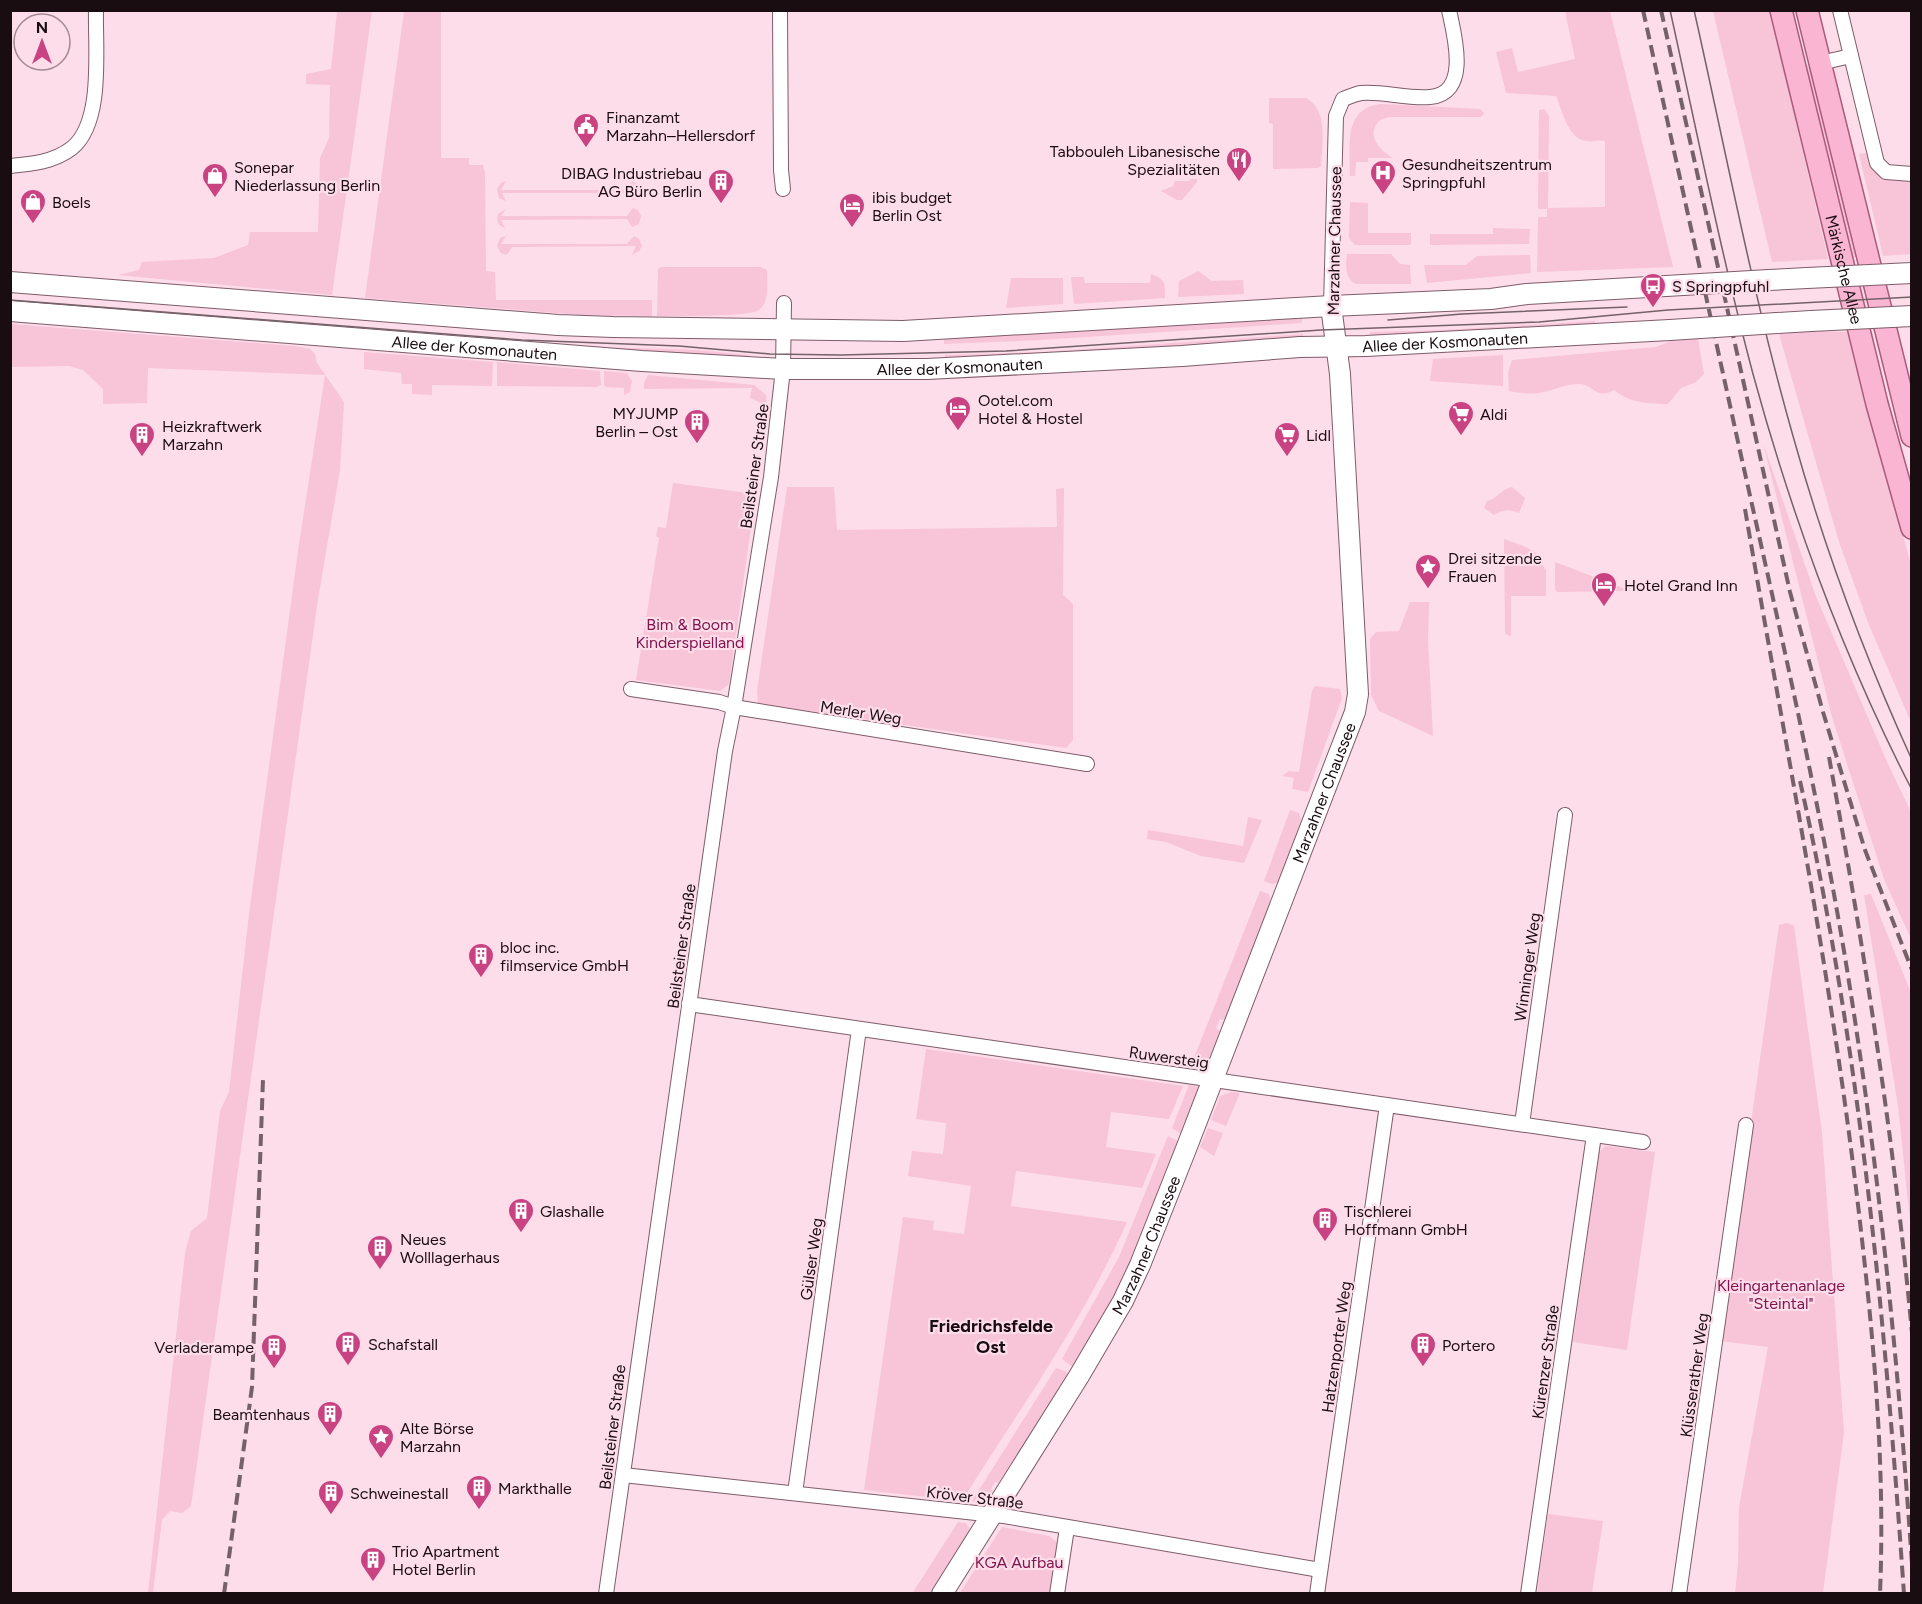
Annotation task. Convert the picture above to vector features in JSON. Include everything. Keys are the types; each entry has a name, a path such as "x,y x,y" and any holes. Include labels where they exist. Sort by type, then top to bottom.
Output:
{"main road":[{"name":"Märkische Allee","path":"1781,10 1877,404 1911,526"},
{"path":"1791,10 1802,53 1807,60 1820,63"},
{"name":"Märkische Allee","path":"1807,10 1911,436"},
{"name":"Allee der Kosmonauten","path":"10,282 602,327 903,331 1911,273"},
{"name":"Marzahner Chaussee","path":"942,1593 1105,1333 1140,1265 1350,726 1357,702 1340,384 1331,306"},
{"name":"Allee der Kosmonauten","path":"10,311 654,362 783,369 927,369 1911,316"}],"street":[{"path":"10,165 32,164 47,160 73,147 81,137 94,101 96,10"},
{"path":"780,10 783,189"},
{"name":"Marzahner Chaussee","path":"1331,306 1336,116 1343,99 1360,93 1430,97 1447,90 1455,76 1457,61 1456,42 1449,10"},
{"path":"1840,10 1877,164 1886,172 1911,174"},
{"path":"1820,63 1851,56"},
{"name":"Beilsteiner Straße","path":"606,1593 725,751 771,477 783,369 784,303"},
{"name":"Merler Weg","path":"631,689 719,702 734,708 1087,764"},
{"name":"Winninger Weg","path":"1522,1124 1565,815"},
{"name":"Ruwersteig","path":"689,1004 1643,1142"},
{"name":"Gülser Weg","path":"795,1493 859,1029"},
{"name":"Hatzenporter Weg","path":"1317,1593 1387,1105"},
{"name":"Klüsserather Weg","path":"1679,1593 1746,1125"},
{"name":"Kürenzer Straße","path":"1528,1593 1594,1135"},
{"name":"Kröver Straße","path":"623,1475 992,1515 1320,1570"},
{"path":"1057,1593 1067,1528"}],"green space":[{"path":"337,11 372,11 332,295 118,275 139,270 142,262 214,258 248,245 250,232 318,232 320,158 329,138 330,85 306,84 306,74 331,69"},
{"path":"404,11 441,11 441,158 469,158 469,165 483,165 486,271 495,272 496,300 652,300 652,316 582,315 365,298"},
{"path":"1565,11 1610,11 1673,267 1537,272 1538,217 1547,217 1547,209 1538,209 1539,110 1544,109 1549,116 1548,208 1605,207 1605,141 1585,141 1572,133 1556,96 1506,93 1496,52 1512,48 1518,72 1575,59"},
{"path":"1713,11 1770,11 1828,259 1772,262"},
{"path":"1803,61 1811,70 1858,257 1850,257"},
{"path":"1269,98 1306,98 1313,104 1321,119 1323,138 1321,166 1318,168 1273,169 1273,124 1269,123"},
{"path":"1381,104 1480,109 1484,113 1481,117 1389,117 1380,120 1376,125 1374,136 1383,151 1393,158 1368,158 1368,162 1356,162 1355,176 1350,176 1350,142 1354,121 1369,107"},
{"path":"1867,153 1870,165 1878,175 1911,179 1911,254 1883,256 1859,154"},
{"path":"1197,179 1197,182 1182,200 1177,200 1161,191 1173,186 1175,181 1189,181"},
{"path":"506,181 501,190 627,190 632,181 639,185 641,192 638,198 632,200 627,193 502,193 506,201 499,198 497,189 501,183"},
{"path":"1350,202 1368,203 1368,233 1411,233 1411,245 1355,245 1349,238"},
{"path":"633,208 638,210 641,216 639,224 632,227 627,219 501,220 505,228 499,225 497,219 498,214 506,209 501,216 627,216"},
{"path":"1493,228 1530,229 1529,244 1430,245 1430,234 1493,234"},
{"path":"506,236 501,244 627,244 634,236 639,239 642,246 632,255 636,246 512,247 507,255 501,253 497,246 500,238"},
{"path":"1347,254 1391,254 1400,264 1410,265 1411,284 1356,284 1348,275"},
{"path":"1530,255 1531,273 1427,283 1424,265 1466,265 1477,256"},
{"path":"661,267 760,267 767,270 765,302 759,310 742,314 657,316 658,269"},
{"path":"1198,271 1212,281 1243,280 1244,294 1178,297 1179,281"},
{"path":"1151,274 1160,278 1164,283 1165,298 1074,304 1071,277 1084,277 1085,283 1150,283"},
{"path":"1011,278 1063,278 1063,304 1006,308"},
{"path":"1302,314 1302,323 944,344 944,335"},
{"path":"1595,321 1595,327 1371,340 1370,332 1444,330"},
{"path":"10,324 310,349 344,402 340,470 318,599 191,1506 182,1513 170,1511 162,1520 153,1593 148,1593 185,1253 191,1231 207,1218 220,1111 229,1092 249,914 298,551 325,375 148,368 147,403 103,404 103,389 83,370 69,366 11,367"},
{"path":"1813,331 1848,332 1911,565 1911,722 1869,625 1839,542 1779,334"},
{"path":"1303,334 1303,339 1182,350 945,362 945,355 1041,352"},
{"path":"1698,339 1704,374 1696,382 1681,388 1668,404 1633,400 1614,390 1599,393 1580,384 1534,393 1509,391 1508,373 1512,360 1656,347 1671,341"},
{"path":"541,345 697,350 749,355 749,361"},
{"path":"364,352 493,362 492,386 432,385 432,395 412,394 412,384 402,384 401,373 364,369"},
{"path":"1503,355 1503,386 1430,381 1433,359"},
{"path":"497,362 600,371 601,385 597,387 497,386"},
{"path":"604,371 627,373 632,381 630,392 624,395 624,388 606,387"},
{"path":"648,375 754,385 766,395 767,406 750,398 752,388 644,389"},
{"path":"1763,443 1815,594 1887,762 1911,812 1911,939 1884,879 1832,717"},
{"name":"Bim & Boom Kinderspielland","path":"673,483 748,493 755,498 729,684 720,691 636,680 659,538 656,536 658,527 666,528"},
{"path":"787,487 834,487 837,530 1057,527 1056,489 1064,488 1063,595 1073,604 1073,740 1066,748 758,704 757,691"},
{"path":"1512,487 1525,498 1519,513 1506,510 1494,515 1484,508 1487,501"},
{"path":"1504,539 1533,551 1546,570 1546,596 1511,596 1511,636 1505,634"},
{"path":"1555,562 1631,591 1557,592"},
{"path":"1410,602 1429,602 1428,640 1433,736 1379,711 1371,695 1370,639 1376,632 1399,631"},
{"path":"1315,686 1340,689 1342,698 1308,792 1292,789 1294,778 1282,776 1289,771 1299,772 1312,691"},
{"path":"1290,810 1299,813 1301,820 1279,882 1272,884 1264,881"},
{"path":"1248,817 1262,820 1244,863 1201,856 1166,842 1147,839 1148,830 1243,846"},
{"path":"1260,891 1269,894 1271,903 1225,1020 1220,1019 1216,1028 1220,1031 1205,1069 1190,1068"},
{"path":"1871,894 1911,993 1911,1230 1898,1106 1864,895"},
{"name":"Kleingartenanlage \"Steintal\"","path":"1787,923 1794,926 1822,1133 1844,1432 1823,1593 1735,1593 1739,1507 1768,1347 1720,1341 1779,925"},
{"path":"926,1049 1183,1086 1169,1119 1111,1112 1106,1147 1156,1154 1142,1188 1016,1171 1011,1206 1127,1222 1091,1295 1028,1399 962,1501 864,1490 903,1217 934,1221 933,1230 964,1234 971,1186 908,1176 912,1151 943,1154 946,1123 916,1119"},
{"path":"1189,1085 1200,1087 1183,1135 1172,1128"},
{"path":"1231,1092 1240,1093 1226,1126 1211,1120 1220,1096"},
{"path":"1208,1128 1223,1133 1214,1156 1200,1147"},
{"path":"1168,1136 1180,1142 1135,1258 1077,1368 1071,1366 1062,1359 1119,1257"},
{"path":"1606,1146 1655,1152 1627,1350 1573,1342 1599,1152"},
{"path":"1056,1368 1065,1371 1070,1377 1013,1469 1009,1467 998,1483 995,1482 986,1503 972,1501"},
{"path":"1548,1514 1603,1521 1592,1593 1537,1593"},
{"path":"958,1522 966,1523 971,1531 934,1593 912,1594"},
{"name":"KGA Aufbau","path":"1002,1527 1049,1536 1058,1543 1050,1593 960,1593"}],"tram line":[{"path":"1670,10 1741,329 1768,428 1803,534 1842,638 1912,790"},
{"path":"1694,10 1765,330 1805,477 1846,600 1912,760"},
{"path":"10,300 522,340 679,346 770,354 841,355 1006,351 1321,330 1539,322 1668,310 1912,297"},
{"path":"1388,320 1462,314 1627,307"}],"railway":[{"path":"1643,10 1797,708 1845,957 1857,1032 1886,1260 1912,1564"},
{"path":"1661,10 1790,592 1823,712 1865,850 1912,970"},
{"path":"1745,509 1823,959 1850,1140 1866,1276 1878,1412 1881,1503 1880,1594"},
{"path":"1829,757 1877,1044 1912,1333"},
{"path":"1800,781 1821,881 1854,1083 1879,1287 1904,1594"},
{"path":"224,1594 252,1387 263,1079"}],"place":[{"name":"Finanzamt Marzahn–Hellersdorf","path":"586,149"},
{"name":"Tabbouleh Libanesische Spezialitäten","path":"1239,183"},
{"name":"Gesundheitszentrum Springpfuhl","path":"1383,196"},
{"name":"Sonepar Niederlassung Berlin","path":"215,199"},
{"name":"DIBAG Industriebau AG Büro Berlin","path":"721,205"},
{"name":"Boels","path":"33,225"},
{"name":"ibis budget Berlin Ost","path":"852,229"},
{"name":"S Springpfuhl","path":"1653,309"},
{"name":"Ootel.com Hotel & Hostel","path":"958,432"},
{"name":"Aldi","path":"1461,437"},
{"name":"MYJUMP Berlin – Ost","path":"697,445"},
{"name":"Heizkraftwerk Marzahn","path":"142,458"},
{"name":"Lidl","path":"1287,458"},
{"name":"Drei sitzende Frauen","path":"1428,590"},
{"name":"Hotel Grand Inn","path":"1604,608"},
{"name":"bloc inc. filmservice GmbH","path":"481,979"},
{"name":"Glashalle","path":"521,1234"},
{"name":"Tischlerei Hoffmann GmbH","path":"1325,1243"},
{"name":"Neues Wolllagerhaus","path":"380,1271"},
{"name":"Schafstall","path":"348,1367"},
{"name":"Portero","path":"1423,1368"},
{"name":"Verladerampe","path":"274,1370"},
{"name":"Beamtenhaus","path":"330,1437"},
{"name":"Alte Börse Marzahn","path":"381,1460"},
{"name":"Markthalle","path":"479,1511"},
{"name":"Schweinestall","path":"331,1516"},
{"name":"Trio Apartment Hotel Berlin","path":"373,1583"}],"district":[{"name":"Friedrichsfelde Ost","path":"991,1336"}]}
